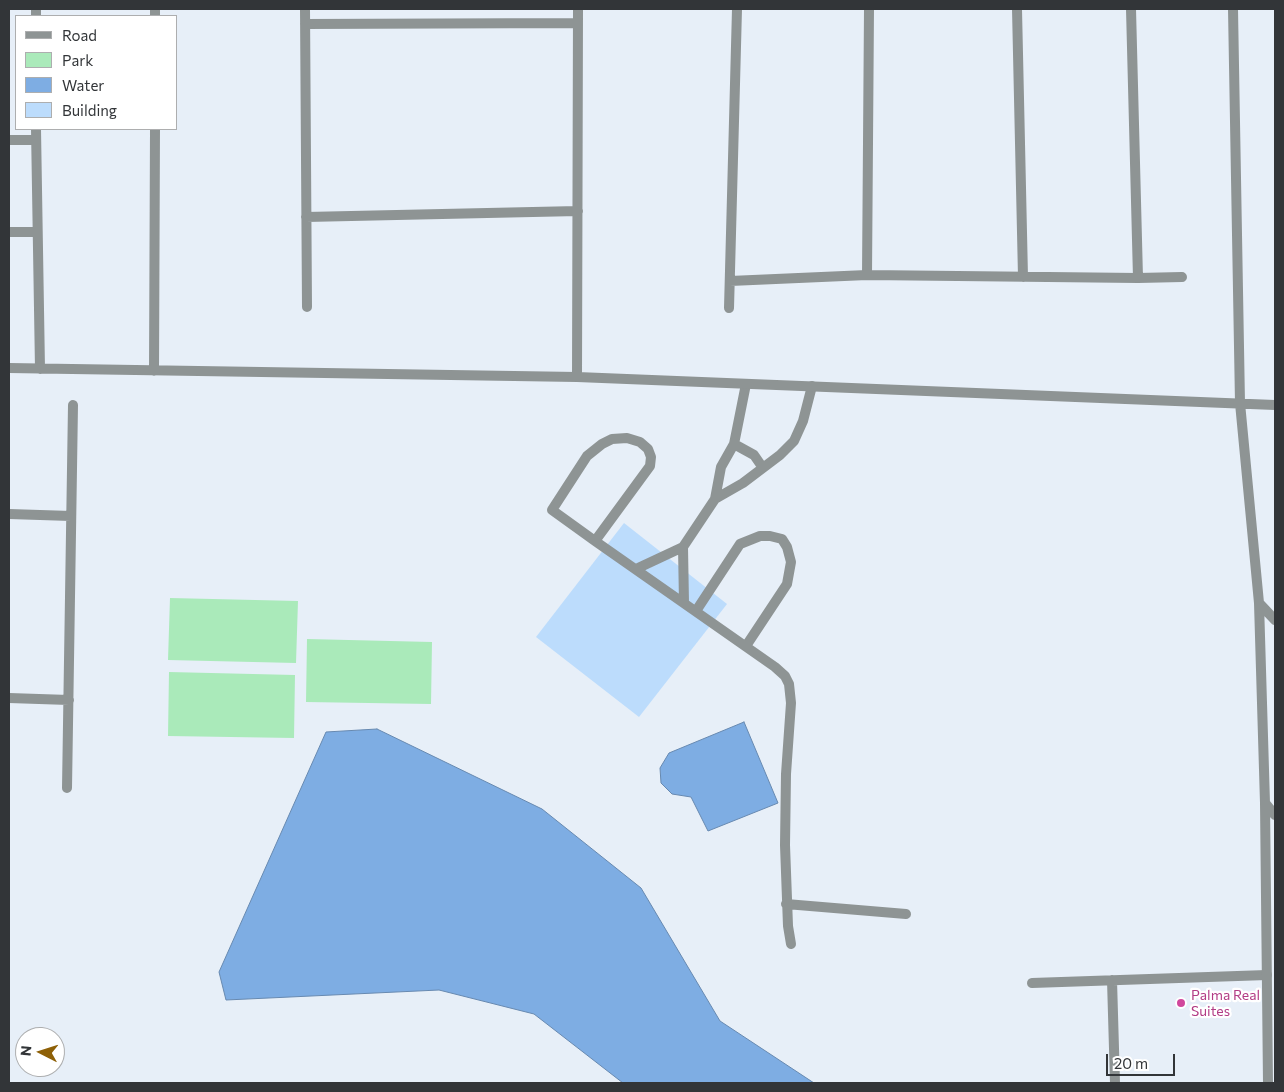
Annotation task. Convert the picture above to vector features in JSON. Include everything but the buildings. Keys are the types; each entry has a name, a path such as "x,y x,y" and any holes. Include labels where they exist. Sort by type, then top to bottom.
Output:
{"street":[{"path":"305,9 307,307"},
{"path":"577,377 578,9"},
{"path":"729,308 737,9"},
{"path":"867,276 869,9"},
{"path":"1017,9 1023,277"},
{"path":"1131,9 1138,278"},
{"path":"1233,9 1240,403 1258,603 1265,803 1267,975 1272,1039 1268,1083"},
{"path":"305,24 578,22"},
{"path":"36,130 40,369"},
{"path":"154,371 155,130"},
{"path":"9,140 36,140"},
{"path":"306,217 578,211"},
{"path":"9,232 37,232"},
{"path":"730,281 867,276 1182,277"},
{"path":"9,368 577,377 1275,404"},
{"path":"636,569 683,547 715,499 721,467 734,444 746,384"},
{"path":"715,499 743,483 780,455 794,441 803,421 812,386"},
{"path":"67,788 73,405"},
{"path":"595,541 650,466 651,457 648,449 640,442 627,438 612,439 602,444 587,456 552,510 595,541 776,667 785,676 789,684 791,703 786,774 786,904 791,944"},
{"path":"734,444 754,455 763,468"},
{"path":"9,514 71,516"},
{"path":"696,611 740,544 760,536 782,539 787,547 791,562 787,584 746,646"},
{"path":"683,547 684,603"},
{"path":"1258,603 1275,620"},
{"path":"9,698 69,700"},
{"path":"1265,803 1275,815"},
{"path":"786,904 906,914"},
{"path":"1032,983 1267,975"},
{"path":"1112,980 1115,1083"}],"green space":[{"path":"170,598 298,601 296,663 168,660"},
{"path":"307,639 432,642 431,704 306,702"},
{"path":"169,672 295,675 294,738 168,736"}],"water":[{"path":"744,722 778,803 708,831 691,797 672,794 661,783 660,768 669,753"},
{"path":"377,729 542,809 641,888 720,1021 814,1083 623,1083 534,1014 439,990 226,1000 219,972 326,732"}],"place":[{"name":"Palma Real Suites","path":"1181,1003"}]}
